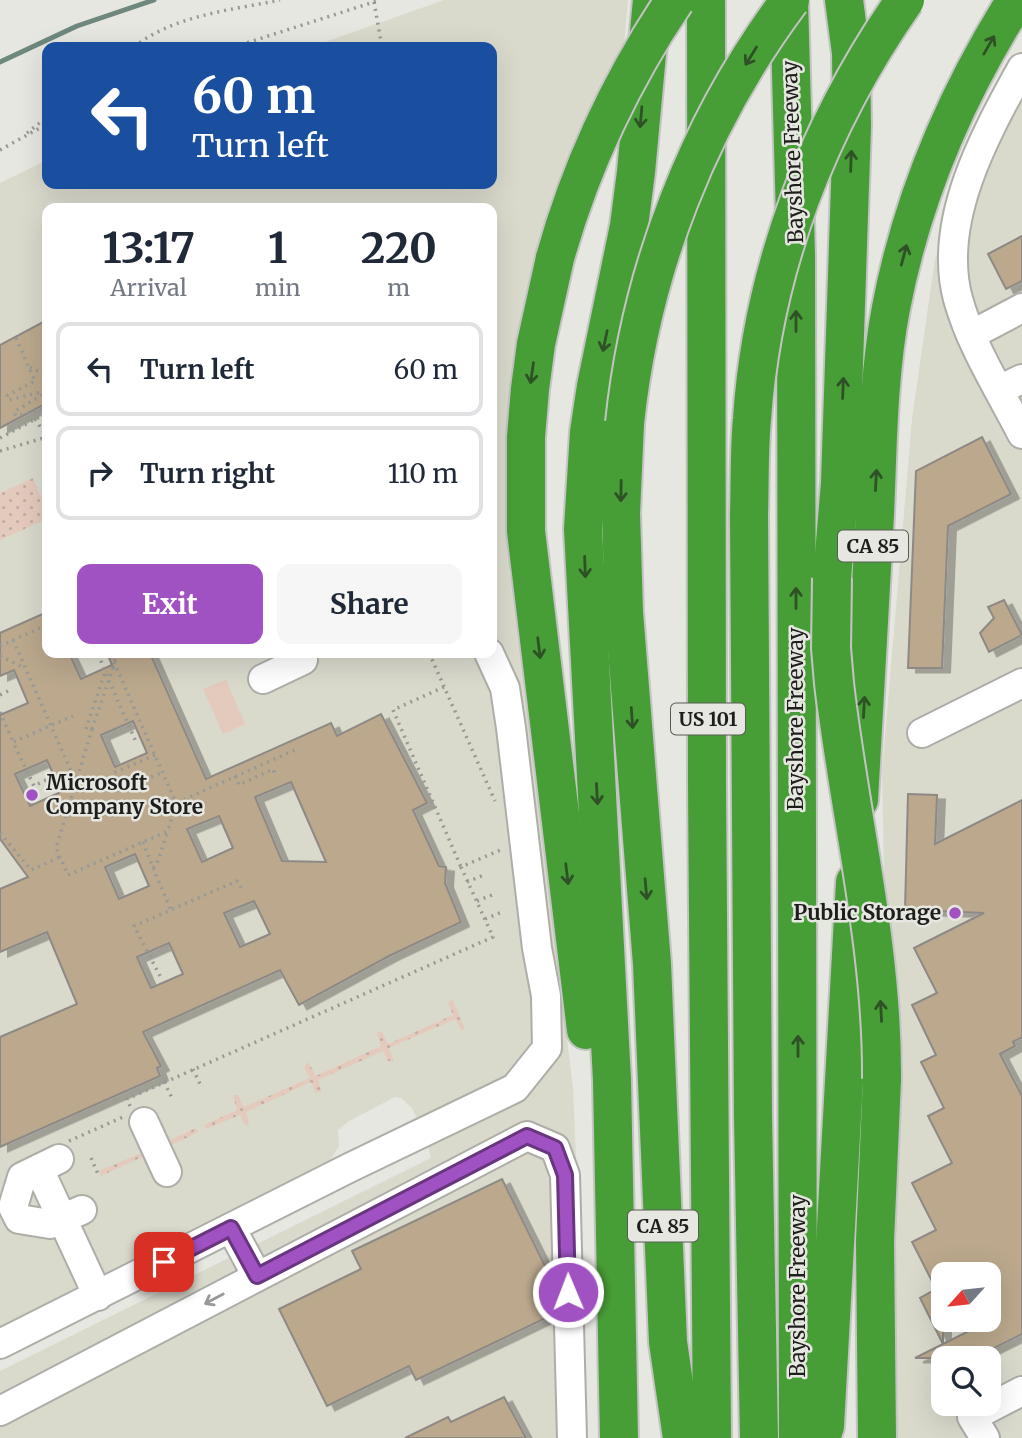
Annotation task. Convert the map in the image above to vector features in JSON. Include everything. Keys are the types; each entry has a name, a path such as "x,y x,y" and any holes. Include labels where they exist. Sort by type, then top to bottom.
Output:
{"highway":[{"path":"619,1438 611,1055 583,529 589,432 629,226 652,0"},
{"path":"616,1307 582,992 526,531 526,448 536,344 555,258 577,187 629,74 674,0"},
{"name":"US 101","path":"683,0 685,1438"},
{"name":"US 101","path":"706,0 712,1438"},
{"name":"CA 85","path":"685,1438 668,1342 653,977 624,612 621,513 625,422 644,309 663,243 681,195 722,106 789,0"},
{"name":"Bayshore Freeway","path":"789,0 796,255 798,1438"},
{"path":"844,0 851,53 852,126 840,483 832,578 831,648 877,959 883,1041 870,1432"},
{"path":"758,1438 741,515 732,462 739,369 769,235 797,155 848,55 882,0"},
{"path":"732,1438 741,515 757,372 764,329 799,199 831,125 870,53 905,0"},
{"name":"CA 85","path":"821,1438 825,1426 832,1321 879,420 891,309 917,208 948,124 984,53 1016,0"},
{"path":"854,906 870,1432"}],"street":[{"path":"1022,70 982,147 959,209 953,234 953,278 973,338 1011,385 1022,434"},
{"path":"973,338 1022,308"},
{"path":"0,1344 389,1148 515,1088 547,1048 546,996 526,953 511,904 505,688 491,658"},
{"path":"922,733 1022,683"},
{"path":"144,1122 167,1172"},
{"path":"0,1411 527,1136 555,1148 565,1175 572,1438"},
{"path":"72,1214 50,1224 19,1219 13,1208 22,1177 54,1157 98,1296"},
{"path":"231,1228 257,1276"},
{"path":"978,1427 1022,1391"}],"path":[{"path":"143,42 164,30 205,15 280,0"},
{"path":"250,42 380,0"},
{"path":"374,2 381,42"},
{"path":"17,141 42,121"},
{"path":"0,150 42,127"},
{"path":"16,338 40,392 9,400 7,396 34,381"},
{"path":"29,366 42,373"},
{"path":"22,426 14,412 42,396"},
{"path":"17,416 42,412"},
{"path":"0,438 42,414"},
{"path":"35,419 42,430"},
{"path":"0,451 42,438"},
{"path":"0,646 42,627"},
{"path":"13,640 76,782"},
{"path":"0,656 25,667"},
{"path":"100,658 137,744"},
{"path":"115,658 56,848 68,875 168,831"},
{"path":"431,658 498,806"},
{"path":"114,662 176,803 156,866 153,867"},
{"path":"86,729 105,673"},
{"path":"54,1157 133,1112 127,1098 493,937 393,710 444,687"},
{"path":"0,695 8,691"},
{"path":"0,712 34,786 46,780"},
{"path":"13,742 73,716"},
{"path":"176,803 298,749"},
{"path":"155,755 113,773 121,790 163,772"},
{"path":"235,776 239,785 273,769 276,778"},
{"path":"0,833 31,870 60,857"},
{"path":"142,842 171,910"},
{"path":"461,867 506,847"},
{"path":"467,882 486,873"},
{"path":"160,976 134,926 237,881 241,888"},
{"path":"477,902 511,904"},
{"path":"485,919 511,904"},
{"path":"193,1069 201,1086"},
{"path":"164,1082 172,1098"},
{"path":"91,1158 98,1174"}],"shaded area":[{"path":"444,0 628,0 624,45 560,188 507,452 509,569 573,1088 588,1438 0,1438 0,1371 431,1158 426,1137 412,1108 401,1098 395,1097 349,1121 338,1130 339,1146 331,1159 0,1326 0,183 42,162 42,189 497,189 497,42 325,42"},
{"path":"1022,100 1022,1438 895,1438 882,772 912,419 935,259"},
{"path":"33,478 42,499 42,521 0,540 0,493"},
{"path":"226,680 245,724 223,734 203,689"},
{"path":"452,999 465,1029 461,1030 455,1019 389,1048 394,1061 388,1061 383,1051 318,1080 322,1092 316,1093 311,1082 246,1112 249,1125 245,1125 240,1115 206,1129 204,1125 237,1110 233,1095 238,1095 244,1107 310,1078 304,1067 308,1062 316,1076 381,1046 377,1032 382,1032 388,1044 453,1015 448,1003"},
{"path":"164,1127 170,1140 196,1128 198,1132 172,1145 176,1155 173,1158 160,1128"},
{"path":"138,1137 152,1168 148,1168 142,1157 101,1176 99,1171 141,1153 136,1141"}],"building":[{"path":"1022,236 1022,281 1006,289 988,254"},
{"path":"42,323 42,406 0,428 0,345"},
{"path":"982,437 1011,494 948,526 942,668 908,668 916,471"},
{"path":"1004,600 1022,635 989,652 980,633 994,618 988,607"},
{"path":"42,614 42,658 71,658 81,679 112,665 109,658 152,658 206,779 331,723 337,736 381,714 427,803 413,810 439,866 446,867 445,883 461,922 389,956 299,1005 280,970 143,1032 161,1066 157,1068 160,1076 0,1147 0,1037 77,1004 47,932 0,952 0,889 28,877 0,839 0,715 28,703 14,670 0,676 0,633","holes":["133,721 147,753 115,767 101,735","47,760 61,792 30,806 15,774","291,782 326,862 282,861 255,797","219,816 233,848 202,862 187,829","135,854 149,886 119,899 105,867","254,901 270,934 240,947 224,913","169,943 183,974 151,988 137,957"]},
{"path":"908,794 937,795 935,844 1022,800 1022,1037 1013,1042 1015,1046 1000,1054 1022,1096 1022,1334 998,1346 939,1346 967,1332 1001,1332 1001,1262 931,1262 931,1279 912,1242 936,1230 912,1183 952,1163 928,1116 944,1108 921,1062 936,1055 912,1005 937,993 914,948 984,913 905,910"},
{"path":"502,1179 551,1278 552,1315 416,1380 409,1366 327,1406 279,1309 361,1269 352,1251"},
{"path":"931,1292 931,1320 920,1298"},
{"path":"937,1332 943,1332 943,1344"},
{"path":"931,1350 931,1358 915,1358"},
{"path":"504,1397 526,1438 405,1438 448,1417 451,1422"}],"waterway":[{"path":"43,42 77,26 154,0"},
{"path":"0,62 42,42"}],"place":[{"name":"Microsoft Company Store","path":"32,795"},
{"name":"Public Storage","path":"955,913"}],"route":[{"path":"164,1262 231,1228 257,1276 527,1136 555,1148 565,1175 568,1292"}]}
